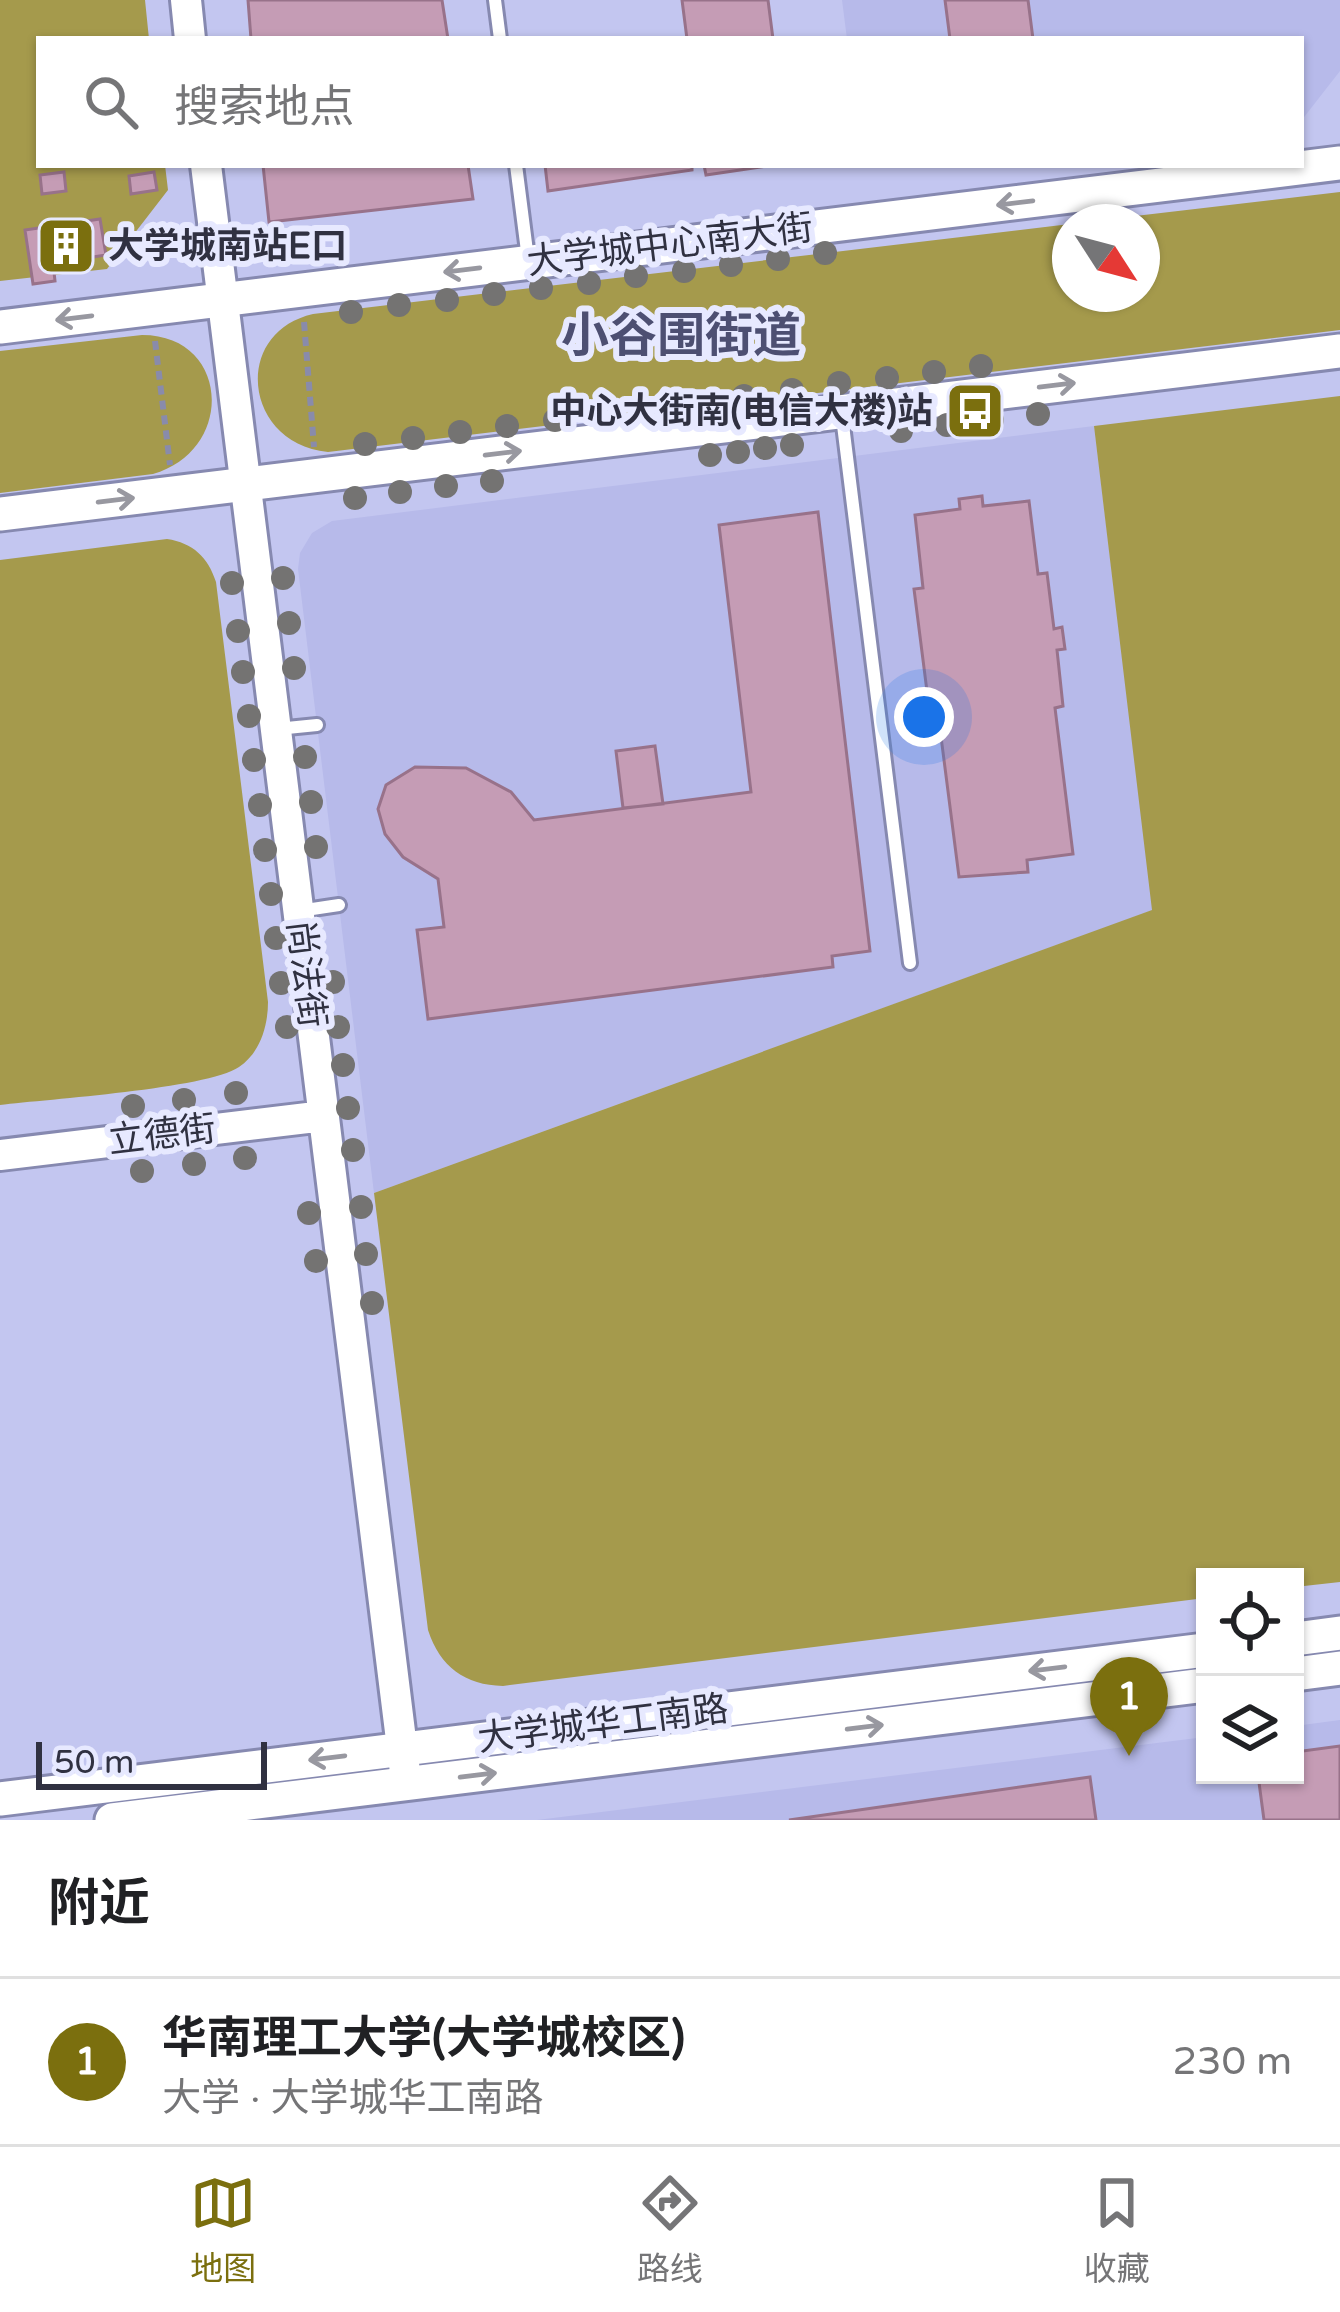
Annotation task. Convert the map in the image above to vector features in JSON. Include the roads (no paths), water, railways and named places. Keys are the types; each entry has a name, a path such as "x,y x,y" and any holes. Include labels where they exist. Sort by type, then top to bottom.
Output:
{"main road":[{"name":"大学城中心南大街","path":"1304,167 1340,163"},
{"name":"大学城中心南大街","path":"0,327 1299,168"},
{"path":"0,514 1340,351"},
{"path":"1304,1638 1340,1633"},
{"name":"大学城华工南路","path":"0,1799 1196,1651"},
{"path":"1304,1673 1340,1668"},
{"name":"大学城华工南路","path":"112,1820 1196,1686"}],"street":[{"path":"186,0 190,36"},
{"name":"尚法街","path":"206,168 406,1784"},
{"name":"立德街","path":"0,1155 324,1116"}],"lane":[{"path":"495,0 500,36"},
{"path":"516,168 528,262"},
{"path":"842,411 910,963"},
{"path":"276,729 317,724"},
{"path":"299,911 339,905"}],"place":[{"name":"大学城南站E口","path":"66,246"},
{"name":"中心大街南(电信大楼)站","path":"975,411"},
{"name":"华南理工大学(大学城校区)","path":"1129,1756"}],"district":[{"name":"小谷围街道","path":"681,337"}]}
